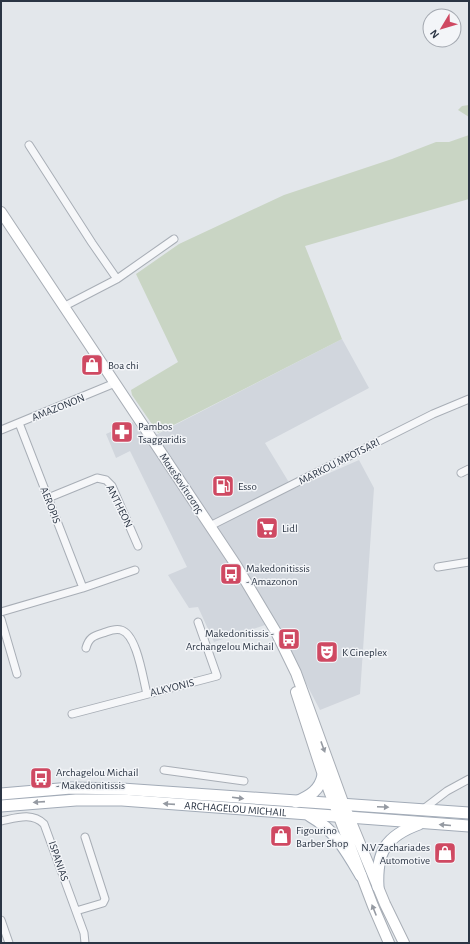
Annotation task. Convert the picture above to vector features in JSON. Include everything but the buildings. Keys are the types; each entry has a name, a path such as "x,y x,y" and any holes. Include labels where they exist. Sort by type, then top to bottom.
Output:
{"main road":[{"name":"Μακεδονίτισσης","path":"1,212 258,600 276,632 300,683 340,805"},
{"name":"Μακεδονίτισσης","path":"288,659 291,675 323,775 340,805"},
{"path":"296,802 316,791 323,775"},
{"name":"ARCHAGELOU MICHAIL","path":"1,794 71,788 122,789 469,813"},
{"name":"ARCHAGELOU MICHAIL","path":"1,806 76,800 122,800 469,826"},
{"path":"340,805 361,876"},
{"path":"306,814 326,825 344,846 361,876 389,943"},
{"path":"344,816 404,943"},
{"path":"378,887 377,871 385,848 401,831 422,823"}],"street":[{"path":"29,145 117,279"},
{"path":"63,307 117,279 174,239"},
{"name":"AMAZONON","path":"1,430 115,383"},
{"name":"MARKOU MPOTSARI","path":"210,526 433,414 469,399"},
{"name":"AEROPIS","path":"19,423 83,588"},
{"path":"461,473 469,469"},
{"name":"ANTHEON","path":"48,498 97,478 106,480 112,486 138,546"},
{"path":"438,567 469,562"},
{"path":"1,612 83,588 134,570"},
{"path":"1,619 17,674"},
{"name":"ALKYONIS","path":"72,714 217,676 198,622"},
{"path":"86,648 88,640 92,637 116,629 127,632 133,641 147,694"},
{"path":"164,770 244,781"},
{"path":"422,810 447,791 469,779"},
{"name":"ISPANIAS","path":"1,821 30,817 40,820 44,824 84,934 85,943"},
{"path":"76,911 102,903 105,899 86,837"},
{"path":"1,920 9,943"}],"shaded area":[{"path":"342,339 369,388 265,443 293,489 359,460 374,488 360,694 320,710 274,622 214,642 198,607 189,608 168,575 187,567 130,451 116,458 106,434 133,422 146,440"}],"green space":[{"path":"469,105 469,117 458,110 462,106"},
{"path":"469,135 469,199 305,246 342,339 158,433 132,395 131,390 178,362 136,274 179,244 284,195 392,159 436,142 449,142"}],"place":[{"name":"Boa chi","path":"92,365"},
{"name":"Pambos Tsaggaridis","path":"122,432"},
{"name":"Esso","path":"223,486"},
{"name":"Lidl","path":"267,528"},
{"name":"Makedonitissis - Amazonon","path":"231,574"},
{"name":"Makedonitissis - Archangelou Michail","path":"289,639"},
{"name":"K Cineplex","path":"327,652"},
{"name":"Archagelou Michail - Makedonitissis","path":"41,778"},
{"name":"Figourino Barber Shop","path":"281,836"},
{"name":"N.V Zachariades Automotive","path":"445,853"}]}
